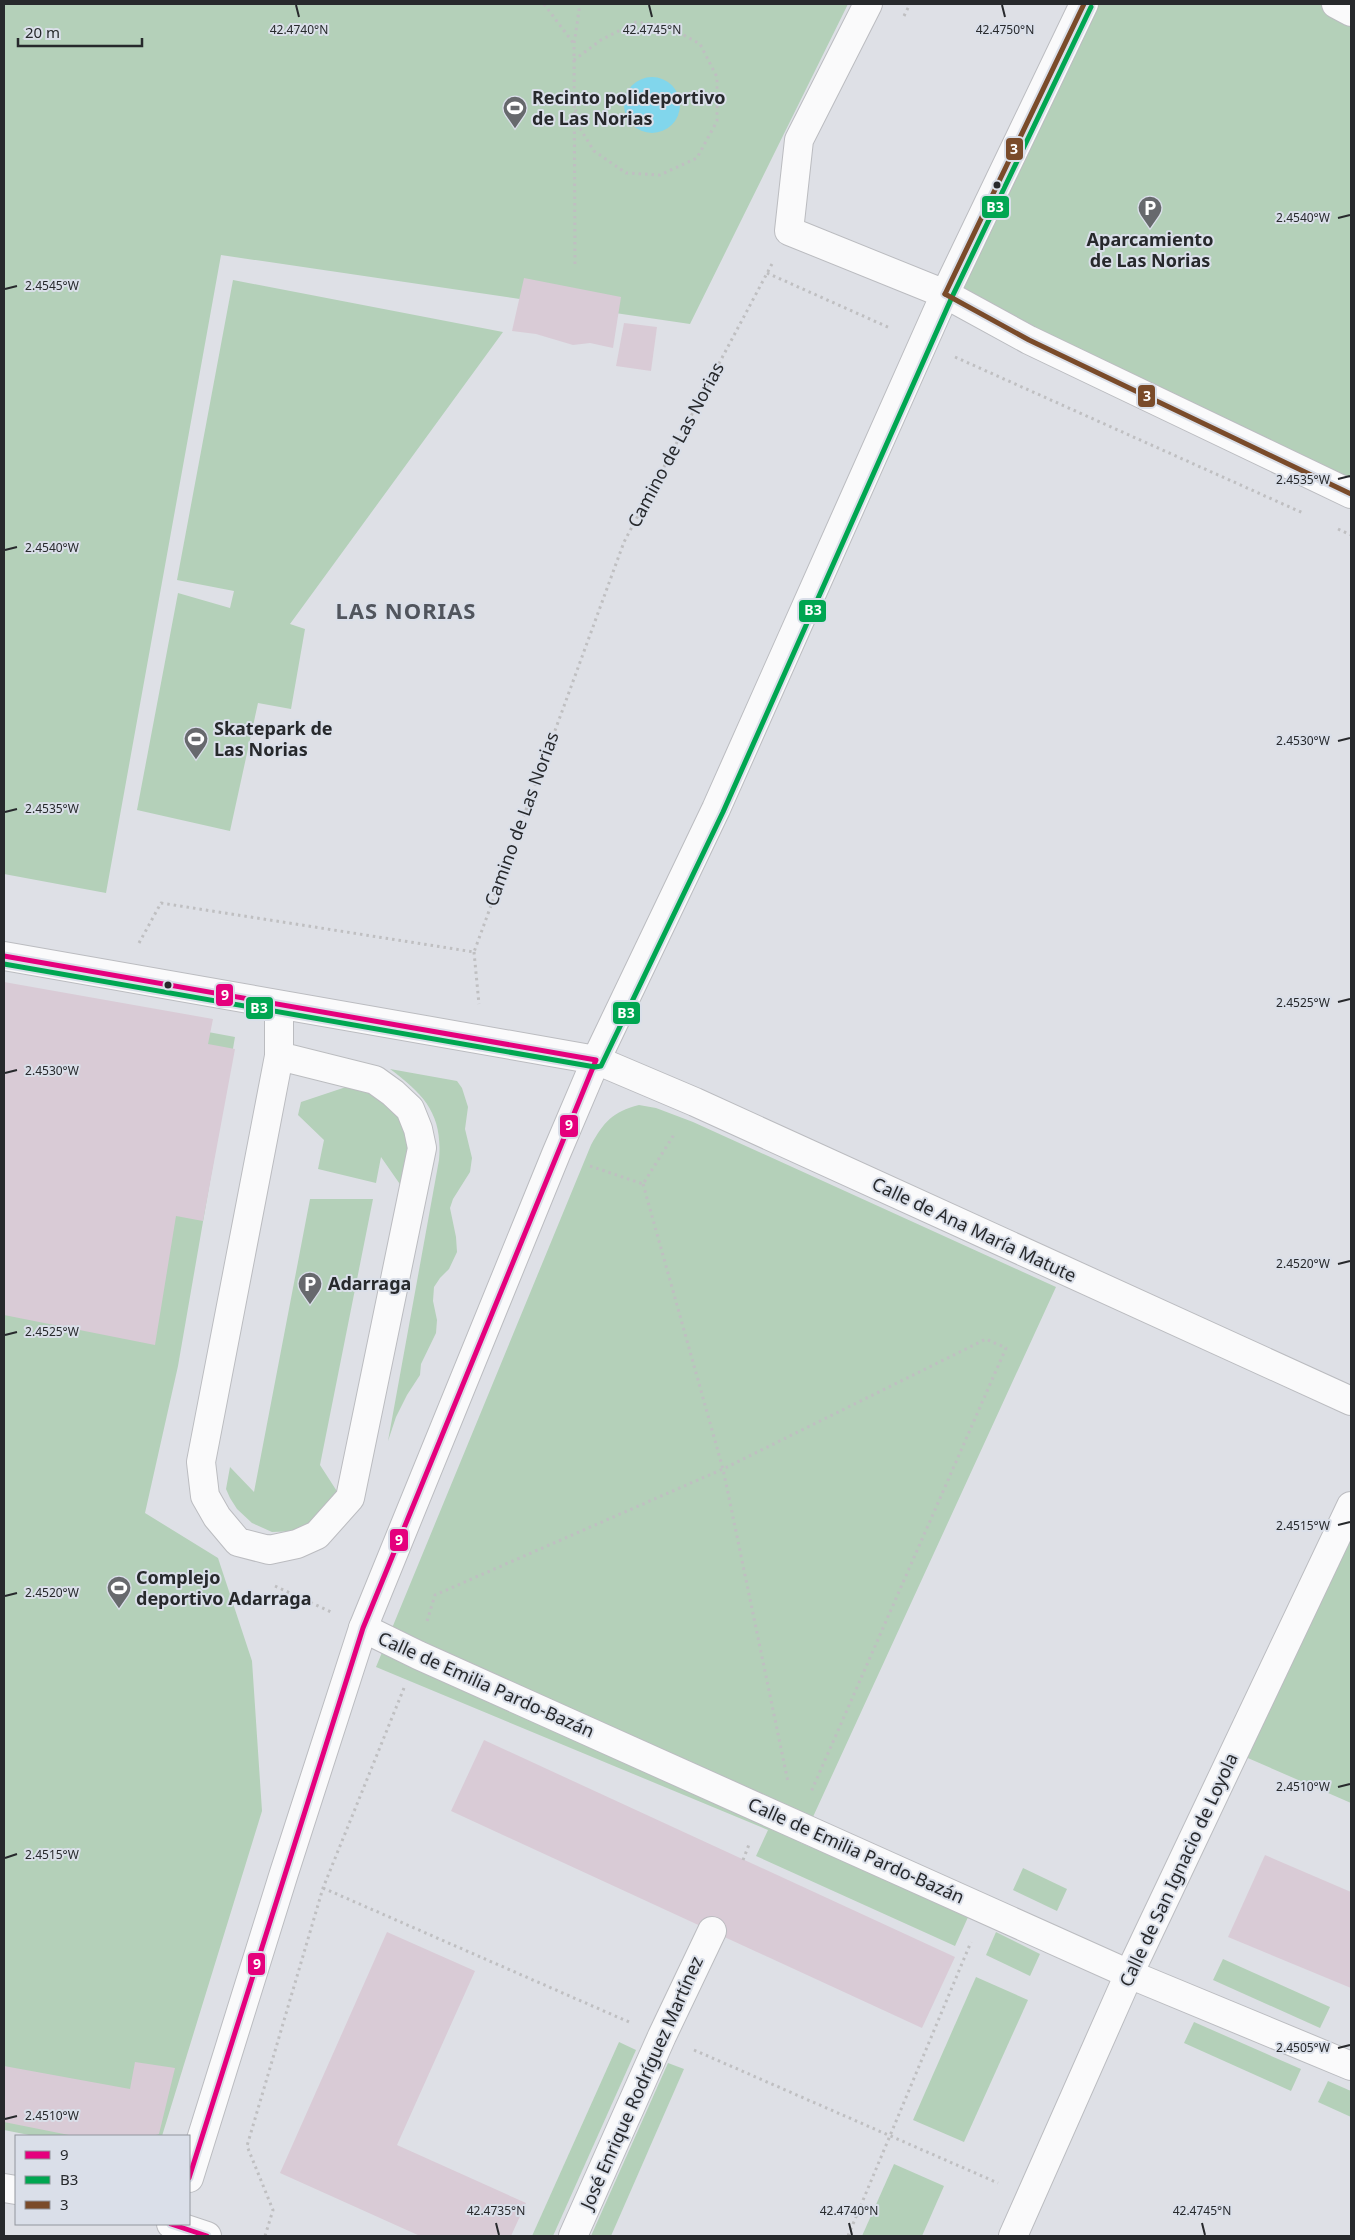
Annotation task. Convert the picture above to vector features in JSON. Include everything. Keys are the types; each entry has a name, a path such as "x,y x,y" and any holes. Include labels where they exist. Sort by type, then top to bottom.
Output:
{"street":[{"path":"868,4 799,140 790,231 945,294 1029,340 1351,494"},
{"path":"190,2175 363,1628 556,1154 596,1060 716,809 945,294 1084,4"},
{"path":"1336,4 1351,12"},
{"name":"Calle de Ana María Matute","path":"4,956 596,1060 694,1102 1351,1401"},
{"path":"279,1005 279,1056 201,1462 205,1496 217,1517 238,1542 269,1550 297,1544 317,1535 350,1498 422,1148 418,1129 410,1109 375,1080 279,1056"},
{"name":"Calle de San Ignacio de Loyola","path":"1013,2236 1129,1974 1351,1506"},
{"name":"Calle de Emilia Pardo-Bazán","path":"363,1628 418,1655 1129,1974 1351,2066"},
{"name":"José Enrique Rodríguez Martínez","path":"573,2236 662,2036 712,1931"},
{"path":"173,2227 207,2236"}],"path":[{"path":"544,4 574,44"},
{"path":"575,264 574,44 580,4"},
{"path":"901,21 910,4"},
{"path":"574,60 601,40 636,22 669,27 700,44 717,77 717,121 696,158 660,175 626,173 594,151 581,130 574,103"},
{"name":"Camino de Las Norias","path":"474,952 624,542 790,231"},
{"path":"767,273 1306,515"},
{"path":"1333,527 1351,535"},
{"path":"135,951 161,903 474,952 484,1041"},
{"path":"694,1102 643,1184 723,1469 797,1824"},
{"path":"556,1154 643,1184"},
{"path":"264,2236 273,2210 247,2146 323,1888 418,1655 434,1595 723,1469 986,1340 1006,1348 797,1824"},
{"path":"323,1888 1030,2197"},
{"path":"848,2236 892,2136 985,1909"}],"green space":[{"path":"4,4 848,4 690,324 221,255 106,893 4,874"},
{"name":"Aparcamiento de Las Norias","path":"1089,4 1351,4 1351,491 945,294"},
{"path":"233,280 503,332 290,624 305,629 291,709 258,703 230,831 137,810 178,593 230,608 234,591 177,580"},
{"name":"Complejo deportivo Adarraga","path":"4,994 235,1037 178,1366 145,1513 218,1558 252,1661 262,1811 162,2135 29,2135 4,2130"},
{"path":"390,1069 457,1081 462,1088 468,1107 465,1129 472,1158 470,1172 453,1199 450,1208 457,1252 449,1269 434,1287 433,1301 437,1320 436,1333 421,1364 420,1375 396,1417 388,1441 439,1160 438,1130 429,1107 413,1088"},
{"path":"349,1086 382,1094 397,1110 410,1138 404,1190 381,1157 376,1183 318,1169 324,1140 298,1115 301,1102"},
{"path":"639,1105 656,1108 693,1122 1056,1287 801,1843 969,1915 955,1946 756,1856 768,1830 376,1667 591,1145 600,1130 610,1119 622,1111"},
{"path":"310,1199 373,1199 320,1465 340,1496 328,1515 298,1531 272,1532 252,1523 237,1509 226,1489 230,1467 254,1492"},
{"path":"1351,1507 1351,1803 1234,1752"},
{"path":"1023,1868 1067,1889 1057,1911 1013,1890"},
{"path":"996,1932 1040,1954 1030,1976 986,1955"},
{"path":"1223,1959 1330,2007 1320,2028 1213,1980"},
{"path":"976,1977 1028,2000 964,2142 913,2120"},
{"path":"1194,2022 1301,2069 1291,2091 1184,2043"},
{"path":"619,2042 636,2050 553,2236 532,2236"},
{"path":"668,2063 684,2069 611,2236 591,2236"},
{"path":"1328,2081 1351,2091 1351,2117 1318,2102"},
{"path":"894,2164 944,2186 922,2236 862,2236"}],"water":[{"path":"652,77 672,85 680,105 672,125 652,133 632,125 624,105 632,85"}],"building":[{"path":"524,278 621,297 613,348 590,343 573,345 536,334 512,331"},
{"path":"624,323 657,327 651,371 616,366"},
{"path":"4,982 213,1019 208,1044 235,1049 203,1221 176,1216 155,1345 4,1315"},
{"path":"484,1740 955,1957 922,2028 451,1811"},
{"path":"1265,1855 1351,1892 1351,1988 1228,1937"},
{"path":"387,1932 475,1971 397,2145 526,2203 511,2236 420,2236 280,2173"},
{"path":"135,2062 175,2068 159,2134 69,2135 4,2122 4,2066 130,2089"}],"transit line":[{"name":"3","path":"945,294 1084,4"},
{"name":"B3","path":"4,964 595,1067 601,1066 723,812 952,297 1091,7"},
{"name":"3","path":"945,294 1029,340 1351,494"},
{"name":"9","path":"4,956 596,1060 363,1628 190,2175"},
{"name":"9","path":"174,2225 207,2236"}],"place":[{"name":"Recinto polideportivo de Las Norias","path":"515,129"},
{"name":"Aparcamiento de Las Norias","path":"1150,229"},
{"name":"Skatepark de Las Norias","path":"196,760"},
{"name":"Adarraga","path":"310,1305"},
{"name":"Complejo deportivo Adarraga","path":"119,1609"}],"district":[{"name":"LAS NORIAS","path":"406,611"}]}
